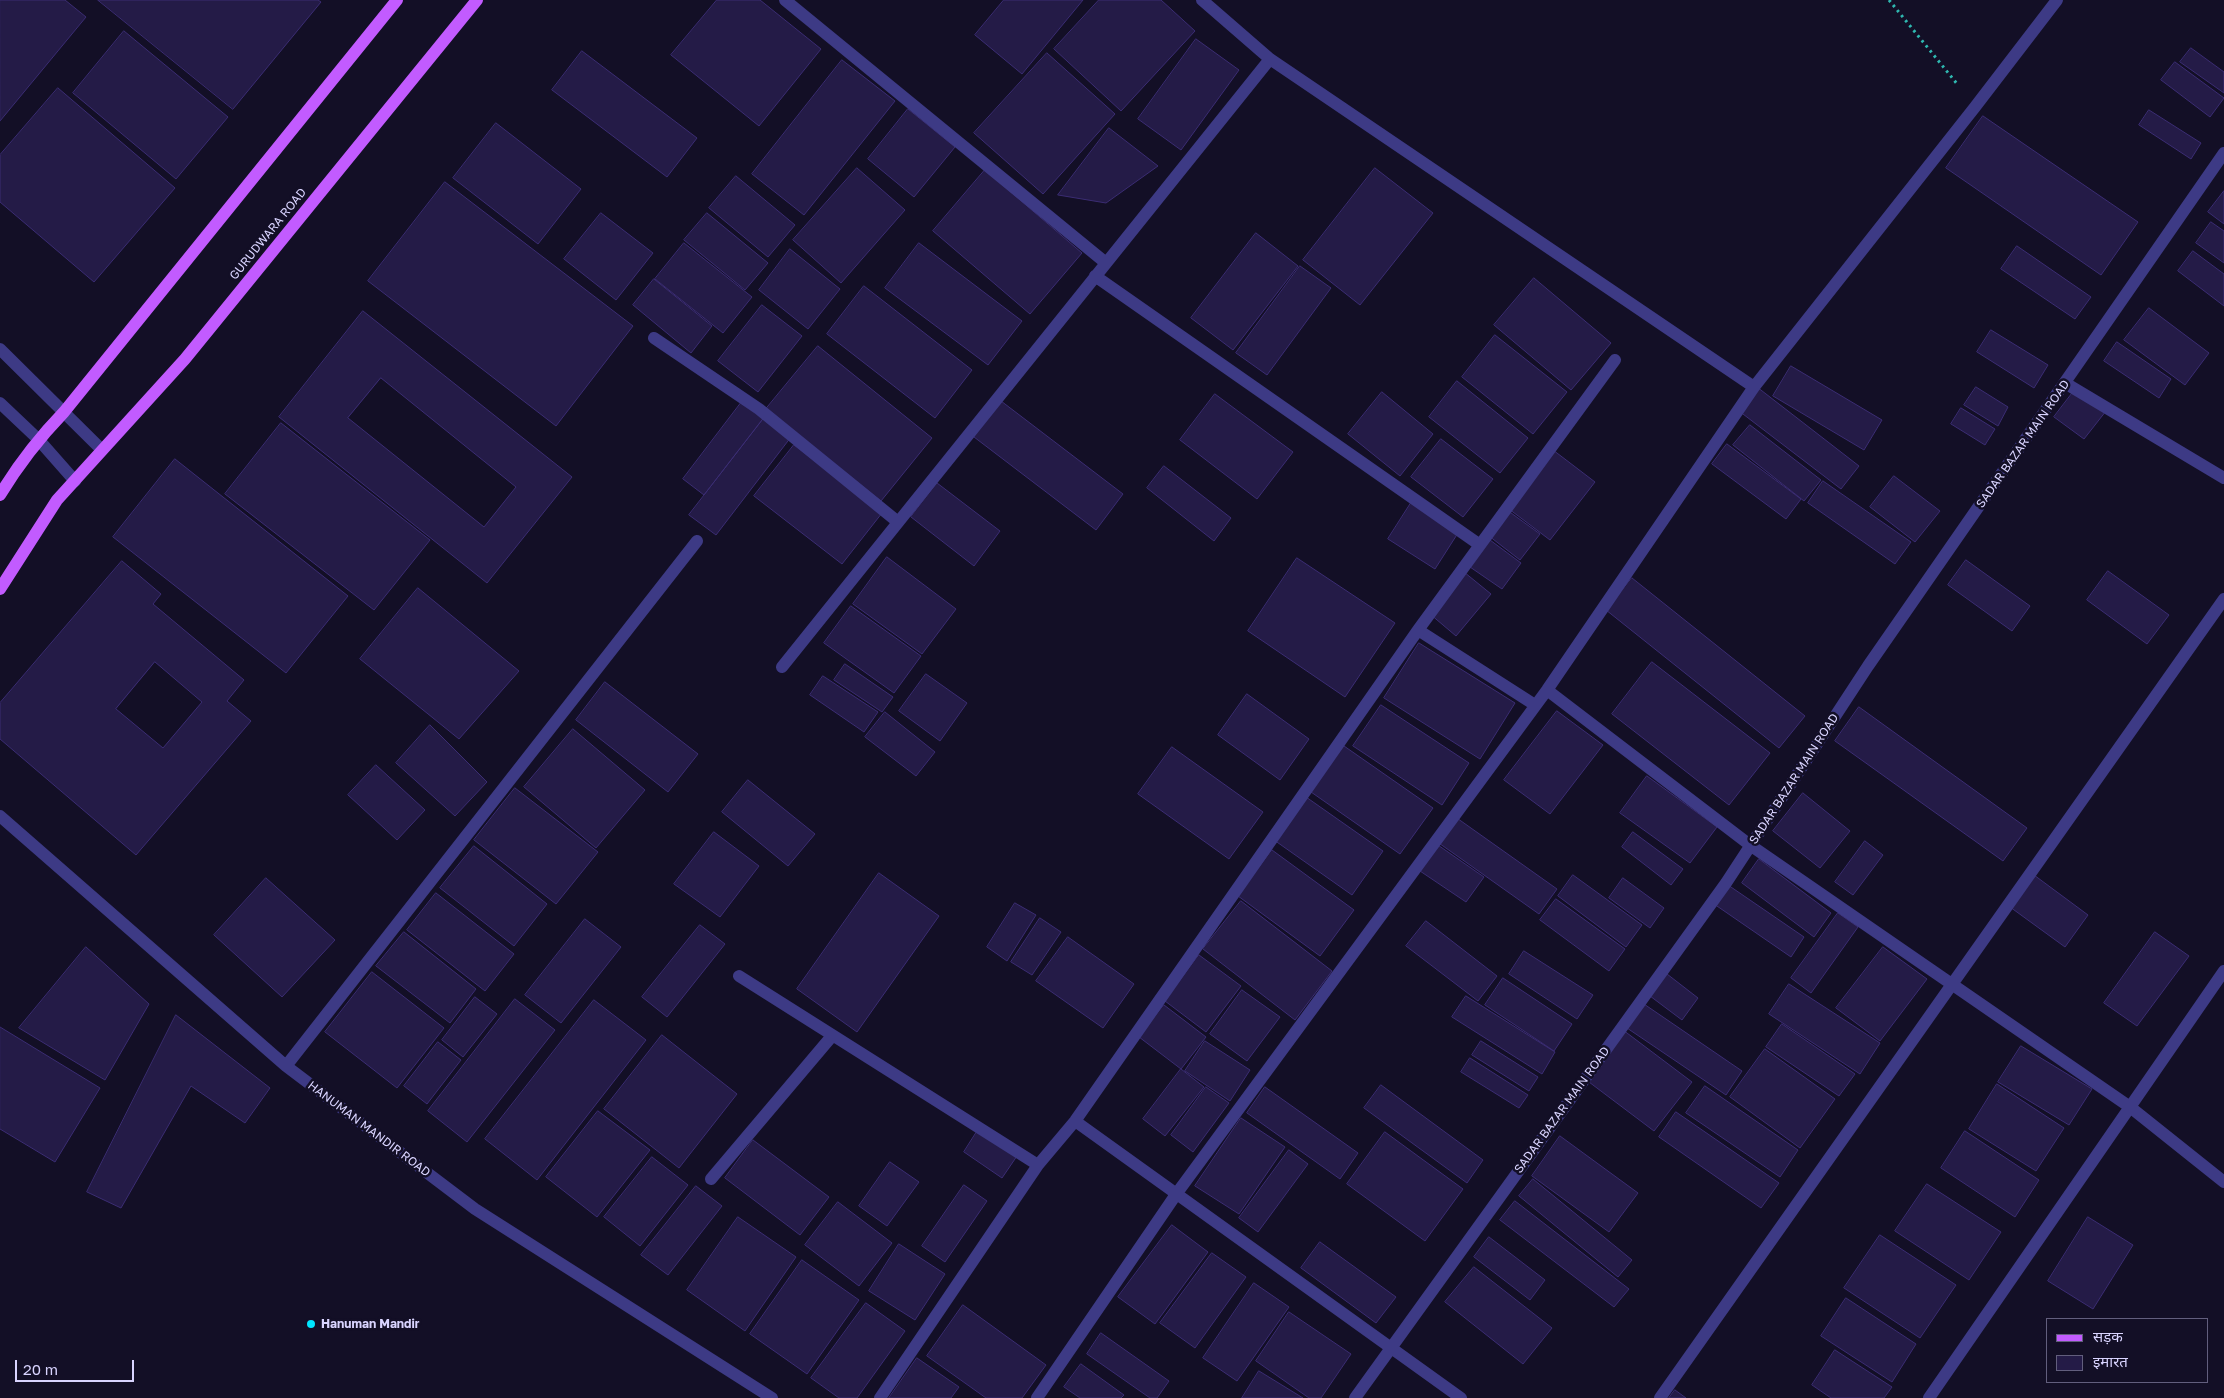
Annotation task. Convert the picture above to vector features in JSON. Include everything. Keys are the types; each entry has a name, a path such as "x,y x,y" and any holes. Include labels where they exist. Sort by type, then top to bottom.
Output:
{"main road":[{"path":"0,495 38,439 64,412 397,0"},
{"name":"GURUDWARA ROAD","path":"0,589 57,500 185,359 477,0"}],"street":[{"path":"785,0 1106,263"},
{"path":"1202,0 1270,59 1754,387"},
{"path":"1037,1398 1177,1193 1547,690 1754,387 1975,107 2056,0"},
{"path":"782,667 1270,59"},
{"name":"SADAR BAZAR MAIN ROAD","path":"1355,1398 1726,883 1868,666 2224,153"},
{"path":"1095,276 1480,545"},
{"path":"654,338 760,409 898,522"},
{"path":"0,350 102,450"},
{"path":"880,1398 1038,1166 1075,1121 1418,630 1615,360"},
{"path":"2065,383 2224,478"},
{"path":"0,403 38,439 75,481"},
{"path":"286,1066 697,541"},
{"path":"1660,1398 2224,599"},
{"path":"1418,630 1535,705"},
{"path":"1547,690 1750,845 2130,1107 2224,1182"},
{"name":"HANUMAN MANDIR ROAD","path":"0,816 286,1066 475,1209 772,1398"},
{"path":"1929,1398 2224,971"},
{"path":"739,976 1038,1166"},
{"path":"711,1179 832,1036"},
{"path":"1075,1121 1461,1398"}],"path":[{"path":"1890,0 1975,107"}],"building":[{"path":"0,0 65,0 86,17 0,121"},
{"path":"98,0 318,0 321,2 233,109"},
{"path":"717,0 760,0 821,49 759,126 671,55"},
{"path":"1004,0 1083,0 1022,74 975,35"},
{"path":"1099,0 1161,0 1195,31 1121,111 1054,49"},
{"path":"124,31 228,117 176,179 73,93"},
{"path":"1196,39 1239,70 1181,150 1138,119"},
{"path":"2191,48 2224,72 2224,93 2180,62"},
{"path":"582,51 697,138 667,177 552,90"},
{"path":"1047,53 1115,114 1043,194 974,133"},
{"path":"842,60 895,101 804,215 752,174"},
{"path":"2175,62 2224,98 2210,117 2161,80"},
{"path":"58,88 175,188 94,282 0,202 0,155"},
{"path":"908,109 955,147 914,197 868,159"},
{"path":"2149,110 2201,143 2191,159 2139,125"},
{"path":"1983,116 2138,222 2101,275 1946,168"},
{"path":"496,123 581,189 538,244 453,178"},
{"path":"1109,128 1158,166 1106,203 1058,195"},
{"path":"857,168 905,210 841,283 793,240"},
{"path":"1375,168 1433,213 1360,305 1303,260"},
{"path":"985,170 1082,253 1030,314 933,231"},
{"path":"736,176 795,225 768,257 709,208"},
{"path":"445,182 633,326 556,426 368,281"},
{"path":"2224,191 2224,224 2208,212"},
{"path":"601,213 653,253 616,300 564,259"},
{"path":"707,213 768,263 745,290 684,240"},
{"path":"2211,222 2224,231 2224,263 2196,243"},
{"path":"1256,233 1298,266 1233,350 1191,318"},
{"path":"684,243 752,297 723,333 655,279"},
{"path":"919,243 1022,321 988,365 885,288"},
{"path":"2017,246 2091,297 2075,319 2001,269"},
{"path":"790,249 840,289 808,329 759,290"},
{"path":"2193,251 2224,274 2224,306 2178,271"},
{"path":"1300,266 1331,288 1267,375 1236,353"},
{"path":"1534,278 1611,343 1571,390 1494,325"},
{"path":"654,279 712,326 691,353 633,305"},
{"path":"864,286 972,370 935,418 827,334"},
{"path":"762,305 802,336 758,392 718,361"},
{"path":"2149,308 2209,353 2185,385 2124,340"},
{"path":"363,311 572,477 487,583 279,417","holes":["381,378 516,487 484,527 348,418"]},
{"path":"1991,330 2048,365 2034,388 1977,352"},
{"path":"1495,335 1567,392 1533,434 1462,377"},
{"path":"2117,342 2171,379 2159,398 2104,361"},
{"path":"818,346 932,438 881,501 766,409"},
{"path":"1791,366 1882,420 1864,450 1773,396"},
{"path":"1457,381 1528,438 1500,473 1429,417"},
{"path":"1757,387 1859,466 1841,489 1739,411"},
{"path":"1976,387 2008,407 1998,426 1964,405"},
{"path":"2074,391 2106,411 2084,439 2054,417"},
{"path":"1382,392 1433,434 1400,476 1348,434"},
{"path":"1215,394 1293,452 1257,499 1180,440"},
{"path":"744,399 765,416 704,495 683,479"},
{"path":"1001,401 1123,494 1096,530 974,437"},
{"path":"1961,408 1995,429 1985,445 1951,424"},
{"path":"765,417 791,437 716,535 689,515"},
{"path":"281,423 430,540 374,610 225,494"},
{"path":"1750,425 1821,480 1804,501 1733,445"},
{"path":"1441,439 1493,479 1463,517 1411,477"},
{"path":"1727,444 1801,499 1786,519 1712,464"},
{"path":"794,445 882,513 842,564 754,496"},
{"path":"1553,450 1595,482 1550,540 1509,509"},
{"path":"175,459 348,596 286,673 113,537"},
{"path":"1164,466 1231,518 1214,541 1147,488"},
{"path":"1894,476 1940,511 1915,542 1870,507"},
{"path":"1823,481 1911,542 1895,564 1808,503"},
{"path":"937,483 1000,531 974,566 911,517"},
{"path":"1411,503 1458,533 1435,569 1388,539"},
{"path":"1507,510 1540,534 1520,560 1489,536"},
{"path":"1490,540 1521,563 1502,589 1470,567"},
{"path":"887,557 956,609 922,654 853,604"},
{"path":"1297,558 1395,623 1345,697 1248,631"},
{"path":"1966,560 2030,606 2012,631 1948,585"},
{"path":"122,561 161,594 153,604 244,680 227,701 251,721 136,855 0,739 0,703","holes":["155,662 202,702 163,748 116,709"]},
{"path":"2108,571 2169,615 2147,644 2087,600"},
{"path":"1464,572 1491,594 1456,636 1430,614"},
{"path":"1632,578 1805,716 1779,748 1606,610"},
{"path":"418,588 519,671 459,739 360,659"},
{"path":"851,606 921,656 894,693 824,643"},
{"path":"1419,643 1515,703 1480,759 1384,698"},
{"path":"1652,662 1770,753 1729,805 1612,714"},
{"path":"845,664 893,697 882,712 834,680"},
{"path":"926,674 967,703 940,741 899,711"},
{"path":"823,676 878,712 864,732 810,695"},
{"path":"605,682 698,754 668,792 576,720"},
{"path":"1247,694 1309,739 1280,780 1218,735"},
{"path":"1381,705 1469,763 1442,805 1353,746"},
{"path":"1859,707 2027,828 2003,861 1835,741"},
{"path":"1557,711 1603,745 1550,814 1504,780"},
{"path":"885,712 935,752 916,776 865,737"},
{"path":"430,725 487,782 455,816 396,763"},
{"path":"573,729 645,790 596,848 524,787"},
{"path":"1344,746 1433,808 1400,854 1311,792"},
{"path":"1172,747 1263,812 1229,859 1138,794"},
{"path":"376,765 425,810 397,840 348,795"},
{"path":"1647,776 1717,827 1690,863 1620,813"},
{"path":"748,780 815,834 788,866 722,812"},
{"path":"515,788 598,852 556,904 474,840"},
{"path":"1803,793 1850,831 1820,868 1773,831"},
{"path":"1306,797 1383,851 1352,895 1274,840"},
{"path":"1454,816 1557,889 1539,914 1436,841"},
{"path":"714,832 759,866 720,917 674,884"},
{"path":"1633,832 1683,869 1671,885 1622,847"},
{"path":"1865,841 1883,855 1853,895 1835,882"},
{"path":"1435,843 1484,877 1466,902 1417,869"},
{"path":"474,846 547,904 514,946 440,888"},
{"path":"1272,850 1354,910 1320,956 1238,896"},
{"path":"1759,859 1831,913 1814,937 1742,883"},
{"path":"879,873 939,916 857,1032 797,989"},
{"path":"1573,875 1642,925 1626,947 1558,896"},
{"path":"2034,875 2088,915 2065,947 2010,907"},
{"path":"266,878 335,940 282,997 214,935"},
{"path":"1623,878 1664,908 1650,928 1609,898"},
{"path":"1728,885 1804,937 1791,957 1714,904"},
{"path":"436,893 514,954 485,991 407,930"},
{"path":"1556,899 1625,949 1609,971 1540,920"},
{"path":"1241,901 1332,971 1295,1020 1203,949"},
{"path":"1015,903 1036,915 1007,961 987,947"},
{"path":"1838,913 1858,927 1811,993 1791,978"},
{"path":"1040,918 1061,932 1032,975 1011,962"},
{"path":"585,919 621,947 561,1023 525,995"},
{"path":"1426,921 1497,976 1478,1001 1406,946"},
{"path":"700,925 725,944 667,1017 642,997"},
{"path":"404,932 476,989 450,1023 376,966"},
{"path":"2155,932 2189,956 2137,1026 2104,1003"},
{"path":"1068,937 1134,984 1103,1028 1036,981"},
{"path":"86,947 149,1004 105,1080 19,1028"},
{"path":"1883,947 1927,979 1880,1041 1836,1008"},
{"path":"1524,951 1593,995 1577,1019 1509,974"},
{"path":"1199,955 1241,986 1206,1032 1165,1001"},
{"path":"372,972 444,1028 397,1088 325,1032"},
{"path":"1667,974 1698,998 1682,1020 1650,996"},
{"path":"1503,978 1572,1024 1554,1051 1485,1005"},
{"path":"1789,984 1880,1043 1860,1074 1769,1014"},
{"path":"1242,990 1280,1017 1247,1061 1210,1034"},
{"path":"1466,996 1555,1052 1542,1074 1452,1017"},
{"path":"475,997 497,1014 463,1057 442,1040"},
{"path":"515,999 555,1030 467,1142 428,1111"},
{"path":"594,1000 646,1040 537,1180 485,1139"},
{"path":"1641,1002 1742,1071 1726,1095 1624,1026"},
{"path":"1164,1005 1206,1037 1181,1069 1139,1037"},
{"path":"176,1015 270,1088 245,1123 191,1086 121,1208 87,1192"},
{"path":"1782,1024 1855,1074 1839,1096 1766,1047"},
{"path":"0,1027 100,1088 55,1162 0,1129"},
{"path":"1623,1030 1692,1082 1654,1131 1585,1079"},
{"path":"662,1035 737,1094 679,1168 604,1109"},
{"path":"1205,1041 1250,1070 1230,1101 1185,1071"},
{"path":"1481,1041 1538,1077 1529,1091 1472,1055"},
{"path":"438,1042 461,1060 427,1104 404,1086"},
{"path":"2021,1046 2092,1089 2069,1125 1998,1082"},
{"path":"1765,1049 1835,1099 1800,1148 1730,1097"},
{"path":"1470,1058 1528,1095 1519,1108 1461,1072"},
{"path":"1181,1069 1204,1087 1165,1136 1143,1119"},
{"path":"1997,1084 2064,1128 2036,1171 1969,1129"},
{"path":"1381,1085 1483,1160 1467,1183 1364,1108"},
{"path":"1705,1086 1798,1150 1780,1177 1686,1113"},
{"path":"1206,1087 1229,1103 1193,1152 1171,1135"},
{"path":"1265,1087 1358,1153 1340,1179 1247,1113"},
{"path":"598,1111 650,1150 597,1217 546,1177"},
{"path":"1676,1112 1779,1183 1761,1208 1659,1137"},
{"path":"1241,1118 1285,1147 1239,1214 1195,1186"},
{"path":"978,1130 1017,1156 1002,1178 964,1152"},
{"path":"1965,1131 2039,1180 2015,1217 1941,1168"},
{"path":"1385,1132 1463,1189 1425,1241 1347,1184"},
{"path":"1560,1136 1638,1193 1609,1232 1532,1176"},
{"path":"753,1140 829,1197 800,1235 725,1178"},
{"path":"1289,1150 1308,1164 1258,1232 1239,1218"},
{"path":"652,1157 688,1185 640,1246 604,1217"},
{"path":"890,1162 919,1182 887,1226 859,1206"},
{"path":"1533,1179 1632,1260 1618,1277 1519,1196"},
{"path":"1927,1184 2001,1232 1969,1280 1895,1231"},
{"path":"964,1185 987,1201 945,1262 922,1246"},
{"path":"696,1186 722,1206 668,1275 641,1255"},
{"path":"1515,1201 1629,1289 1614,1307 1500,1220"},
{"path":"838,1202 892,1243 859,1286 805,1245"},
{"path":"738,1217 796,1257 745,1331 687,1290"},
{"path":"2088,1217 2133,1245 2093,1309 2048,1281"},
{"path":"1172,1225 1208,1252 1155,1324 1118,1297"},
{"path":"1880,1235 1956,1285 1920,1338 1844,1288"},
{"path":"1489,1237 1545,1280 1530,1300 1474,1257"},
{"path":"1320,1242 1396,1297 1376,1323 1301,1268"},
{"path":"899,1244 945,1274 915,1320 869,1291"},
{"path":"1212,1253 1246,1277 1195,1348 1160,1323"},
{"path":"802,1260 859,1300 807,1374 750,1334"},
{"path":"1474,1267 1552,1328 1523,1364 1445,1302"},
{"path":"1254,1283 1289,1307 1237,1381 1203,1358"},
{"path":"1846,1298 1916,1344 1892,1382 1821,1336"},
{"path":"866,1303 905,1331 857,1398 839,1398 811,1378"},
{"path":"963,1305 1046,1365 1022,1398 986,1398 927,1356"},
{"path":"1289,1312 1351,1354 1321,1398 1309,1398 1256,1361"},
{"path":"1101,1333 1169,1381 1157,1398 1150,1398 1087,1354"},
{"path":"1835,1350 1892,1387 1884,1398 1831,1398 1812,1385"},
{"path":"917,1358 959,1387 951,1398 889,1398"},
{"path":"1081,1364 1124,1395 1121,1398 1080,1398 1064,1387"},
{"path":"1259,1371 1303,1398 1242,1398"},
{"path":"1675,1390 1686,1398 1669,1398"}],"place":[{"name":"Hanuman Mandir","path":"311,1324"}]}
